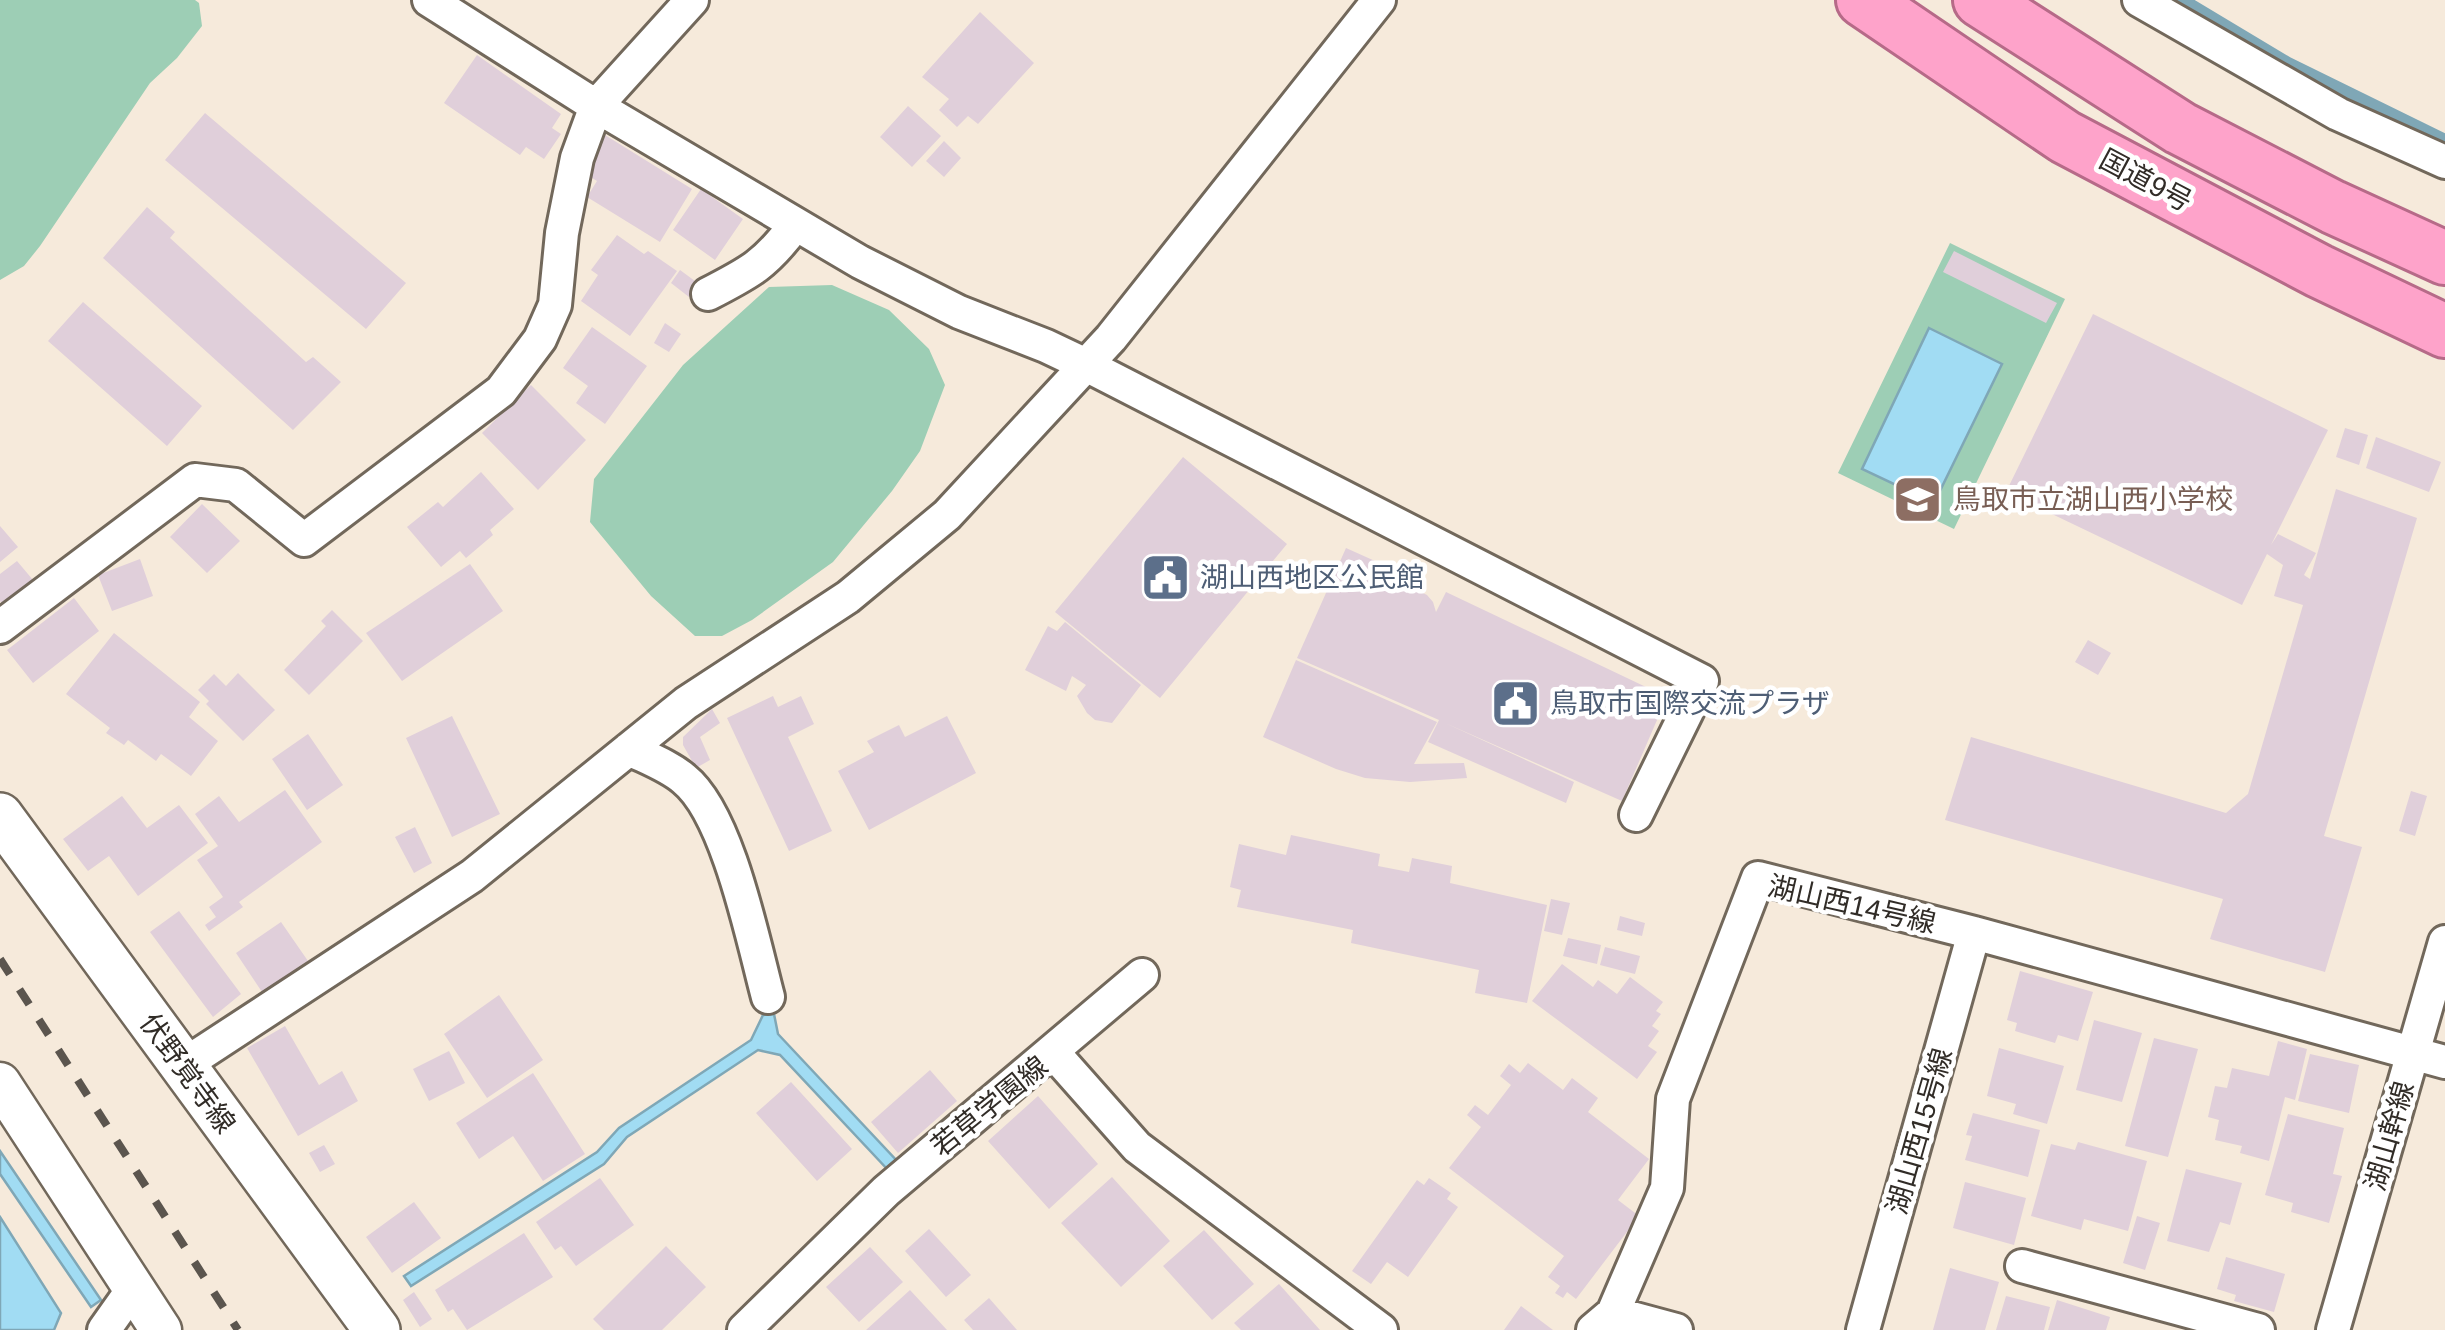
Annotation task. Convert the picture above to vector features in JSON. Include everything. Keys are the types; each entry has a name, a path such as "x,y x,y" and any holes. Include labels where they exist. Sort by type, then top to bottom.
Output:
{"highway":[{"name":"国道9号","path":"1863,0 2065,137 2319,271 2445,331"},
{"path":"1980,0 2180,128 2333,208 2445,258"}],"main road":[{"name":"伏野覚寺線","path":"0,816 377,1330"}],"street":[{"path":"429,0 596,106 860,262 960,312 1046,346 1702,681 1636,815"},
{"path":"0,628 195,480 236,486 304,540 500,391 540,339 555,305 562,232 577,158 596,106 692,0"},
{"path":"182,1066 472,876 686,702 848,597 947,515 1123,322 1379,0"},
{"path":"2139,0 2338,114 2445,162"},
{"path":"708,294 751,272 776,251 795,225"},
{"path":"629,749 686,780 716,822 768,997"},
{"name":"湖山西14号線","path":"1603,1321 1667,1188 1673,1099 1758,878 1974,932 2445,1062"},
{"name":"湖山西15号線","path":"1864,1330 1974,932"},
{"name":"湖山幹線","path":"2333,1330 2445,942"},
{"path":"1052,1051 1142,976"},
{"name":"若草学園線","path":"744,1330 886,1191 1052,1051 1137,1146 1381,1330"},
{"path":"0,1083 161,1330"},
{"path":"2022,1266 2258,1330"},
{"path":"104,1330 133,1288"},
{"path":"1603,1321 1676,1330"}],"green space":[{"path":"0,0 195,0 199,3 202,26 177,58 150,83 40,246 24,266 0,280"},
{"path":"1950,243 2065,299 1954,529 1838,473"},
{"path":"832,285 889,310 929,349 945,385 920,451 833,562 752,620 722,636 695,636 651,596 590,522 594,479 683,365 769,287"}],"water":[{"path":"1929,328 2002,364 1934,503 1862,469"},
{"path":"774,1014 778,1034 898,1162 889,1171 780,1055 758,1050 627,1137 604,1164 411,1286 404,1276 597,1152 619,1128 751,1040 763,1015"},
{"path":"0,1151 101,1300 91,1307 0,1174"},
{"path":"0,1217 61,1313 54,1330 0,1330"}],"building":[{"path":"980,12 1034,63 978,124 968,116 957,127 939,110 949,99 922,77"},
{"path":"477,55 561,114 552,128 561,134 544,159 526,147 520,155 444,103"},
{"path":"908,106 941,136 912,167 880,137"},
{"path":"205,113 406,283 366,329 165,160"},
{"path":"605,135 692,189 660,242 587,197 597,181 589,176"},
{"path":"944,141 961,158 944,177 926,161"},
{"path":"701,189 743,219 715,260 673,230"},
{"path":"147,207 175,232 170,238 306,362 313,357 341,382 293,430 103,258"},
{"path":"617,235 677,271 630,336 581,301 598,275 591,270"},
{"path":"1954,251 2057,303 2046,323 1943,272"},
{"path":"680,270 699,284 689,297 671,283"},
{"path":"83,302 202,406 167,446 48,341"},
{"path":"2093,314 2328,430 2271,545 2278,534 2316,553 2304,575 2310,579 2336,489 2417,518 2324,836 2362,847 2325,972 2210,939 2223,899 1945,820 1971,737 2226,813 2248,794 2303,605 2274,596 2283,565 2267,554 2242,605 2006,492"},
{"path":"665,323 681,334 669,352 654,343"},
{"path":"592,327 647,366 605,424 576,403 588,386 563,368"},
{"path":"531,385 586,440 538,490 482,433"},
{"path":"2345,428 2368,435 2359,465 2336,457"},
{"path":"2376,437 2441,462 2429,492 2366,468"},
{"path":"1183,457 1287,544 1160,698 1055,612"},
{"path":"481,472 514,509 490,530 493,535 466,558 460,551 441,567 407,527 438,502 443,507"},
{"path":"202,504 240,541 207,573 170,537"},
{"path":"0,526 18,547 0,562"},
{"path":"1346,548 1404,574 1397,590 1427,595 1436,612 1446,592 1667,697 1622,801 1445,723 1574,782 1566,803 1428,742 1439,720 1297,658"},
{"path":"140,559 153,596 112,611 98,575"},
{"path":"17,561 33,580 3,605 0,574"},
{"path":"470,564 503,611 402,681 366,633"},
{"path":"74,598 99,631 33,683 7,650"},
{"path":"332,610 363,641 309,695 284,670 326,626 321,621"},
{"path":"1065,622 1141,685 1112,723 1095,720 1087,713 1077,696 1086,685 1072,676 1066,691 1025,670 1048,626 1057,631"},
{"path":"114,633 200,702 189,717 218,741 191,776 161,754 156,761 128,740 124,745 106,733 110,728 66,694"},
{"path":"2088,640 2111,653 2098,675 2075,662"},
{"path":"1296,660 1437,722 1414,764 1464,763 1467,778 1410,782 1365,778 1263,737"},
{"path":"238,673 275,710 243,741 206,704 209,701 198,690 214,674 226,686"},
{"path":"773,696 778,707 801,696 814,724 788,737 832,831 789,851 727,718"},
{"path":"712,709 720,723 700,737 710,760 696,768 683,745 683,737"},
{"path":"452,716 500,814 452,837 406,738"},
{"path":"947,716 976,773 869,830 838,771 874,752 867,741 899,725 905,737"},
{"path":"308,734 343,785 307,810 272,759"},
{"path":"285,790 322,842 239,902 243,907 209,931 205,925 216,917 209,907 223,897 197,860 218,846 195,814 219,796 239,822"},
{"path":"2411,791 2427,796 2415,836 2399,831"},
{"path":"122,796 147,828 179,805 208,843 138,896 109,856 88,871 63,839"},
{"path":"415,827 432,863 414,873 395,837"},
{"path":"1291,835 1380,854 1378,866 1409,872 1412,858 1452,866 1450,883 1547,905 1527,1003 1475,993 1479,970 1351,943 1353,930 1237,907 1241,890 1230,887 1239,844 1286,855"},
{"path":"1551,899 1570,903 1562,935 1544,931"},
{"path":"179,911 241,994 213,1017 150,932"},
{"path":"1620,916 1645,923 1642,936 1617,930"},
{"path":"281,922 308,961 262,992 236,953"},
{"path":"1568,938 1601,945 1597,964 1563,956"},
{"path":"1605,947 1640,956 1635,974 1600,965"},
{"path":"1562,964 1593,987 1598,980 1617,994 1630,977 1663,1002 1656,1011 1661,1014 1652,1026 1659,1031 1648,1046 1657,1052 1637,1079 1532,1001"},
{"path":"2020,971 2093,992 2078,1041 2058,1035 2055,1043 2015,1031 2017,1023 2007,1020"},
{"path":"499,995 543,1060 487,1098 444,1034"},
{"path":"2094,1020 2142,1033 2122,1102 2076,1090"},
{"path":"285,1026 319,1085 342,1071 358,1101 298,1136 247,1048"},
{"path":"2154,1038 2198,1049 2168,1157 2125,1146"},
{"path":"2278,1041 2307,1049 2295,1100 2285,1097 2269,1161 2240,1153 2242,1146 2215,1140 2219,1120 2208,1117 2215,1086 2227,1088 2232,1068 2269,1076"},
{"path":"1999,1048 2064,1066 2047,1124 2013,1114 2016,1104 1987,1096"},
{"path":"449,1051 465,1083 429,1101 413,1069"},
{"path":"2310,1054 2359,1065 2349,1113 2298,1101"},
{"path":"1528,1063 1563,1090 1572,1078 1598,1098 1588,1112 1649,1159 1618,1200 1639,1216 1576,1299 1567,1292 1563,1298 1555,1293 1560,1286 1548,1277 1564,1256 1449,1168 1481,1127 1467,1115 1475,1105 1488,1115 1511,1085 1500,1076 1509,1064 1520,1073"},
{"path":"930,1070 957,1101 898,1153 871,1122"},
{"path":"533,1073 585,1154 543,1181 513,1136 479,1159 456,1123"},
{"path":"791,1082 852,1149 817,1181 756,1113"},
{"path":"1038,1096 1098,1164 1049,1209 988,1141"},
{"path":"1973,1113 2040,1130 2028,1177 1965,1160 1972,1136 1966,1135"},
{"path":"2288,1114 2344,1128 2333,1174 2342,1176 2329,1223 2291,1212 2293,1203 2265,1195"},
{"path":"2078,1142 2147,1161 2128,1231 2084,1219 2081,1230 2031,1216 2051,1144 2075,1150"},
{"path":"324,1145 335,1164 320,1172 309,1153"},
{"path":"2186,1169 2242,1183 2230,1225 2220,1222 2209,1252 2167,1241"},
{"path":"1112,1177 1170,1241 1121,1287 1061,1223"},
{"path":"600,1178 634,1225 576,1266 561,1246 555,1250 536,1222"},
{"path":"1429,1178 1451,1193 1447,1199 1458,1207 1408,1277 1387,1262 1371,1284 1352,1271 1417,1180 1424,1185"},
{"path":"1965,1182 2026,1198 2014,1245 1953,1228"},
{"path":"414,1202 441,1238 392,1273 366,1237"},
{"path":"2137,1216 2160,1223 2145,1270 2123,1263"},
{"path":"929,1229 971,1275 946,1297 905,1251"},
{"path":"1204,1230 1254,1284 1212,1320 1163,1266"},
{"path":"524,1233 553,1277 467,1330 453,1309 448,1312 435,1290"},
{"path":"666,1246 706,1287 662,1330 604,1330 593,1319"},
{"path":"870,1247 903,1282 859,1322 826,1287"},
{"path":"2226,1257 2285,1274 2274,1312 2234,1301 2236,1295 2217,1289"},
{"path":"1950,1268 1999,1282 1985,1330 1933,1330"},
{"path":"1279,1284 1320,1330 1241,1330 1234,1323"},
{"path":"910,1290 947,1330 866,1330"},
{"path":"414,1292 432,1319 420,1327 403,1300"},
{"path":"2006,1296 2050,1307 2044,1330 1996,1330"},
{"path":"989,1298 1017,1330 973,1330 964,1320"},
{"path":"2057,1300 2110,1317 2106,1330 2048,1330"},
{"path":"1521,1306 1553,1330 1504,1330"}],"waterway":[{"path":"2183,0 2288,63 2445,140"}],"railway":[{"path":"0,959 238,1330"}],"place":[{"name":"鳥取市立湖山西小学校","path":"1918,499"},
{"name":"湖山西地区公民館","path":"1165,577"},
{"name":"鳥取市国際交流プラザ","path":"1515,703"}]}
